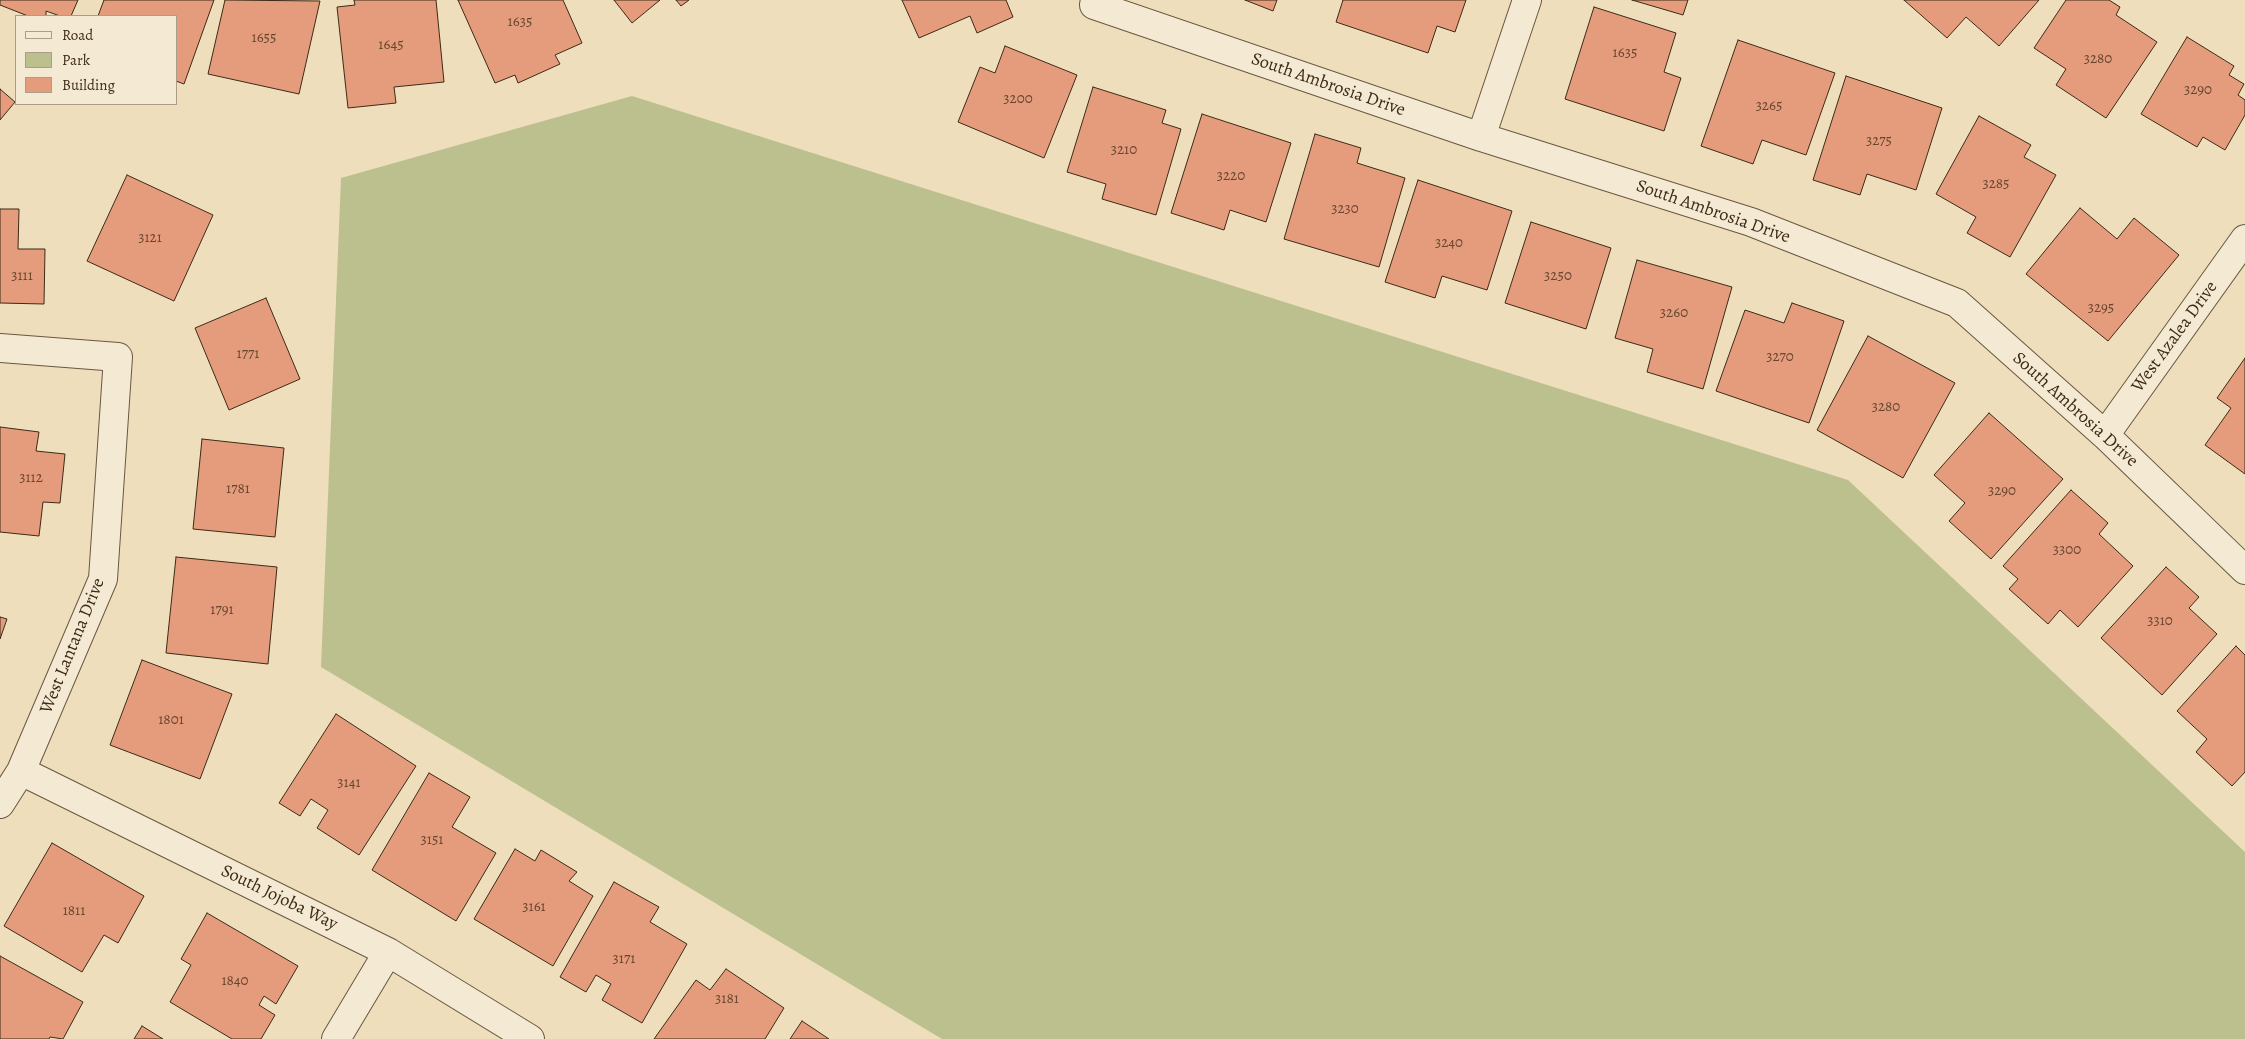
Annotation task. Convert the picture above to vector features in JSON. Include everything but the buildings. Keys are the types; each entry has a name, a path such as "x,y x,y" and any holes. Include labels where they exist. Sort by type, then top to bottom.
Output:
{"street":[{"path":"1481,137 1527,0"},
{"name":"South Ambrosia Drive","path":"1094,3 1481,137 1751,222 1957,304 2105,434 2245,570"},
{"name":"West Azalea Drive","path":"2105,434 2245,239"},
{"name":"West Lantana Drive","path":"0,348 118,357 103,579 21,771 0,804"},
{"name":"South Jojoba Way","path":"21,771 388,952 530,1039"},
{"path":"336,1039 388,952"}],"green space":[{"path":"632,96 1848,480 2245,852 2245,1039 942,1039 321,667 341,178"}]}
